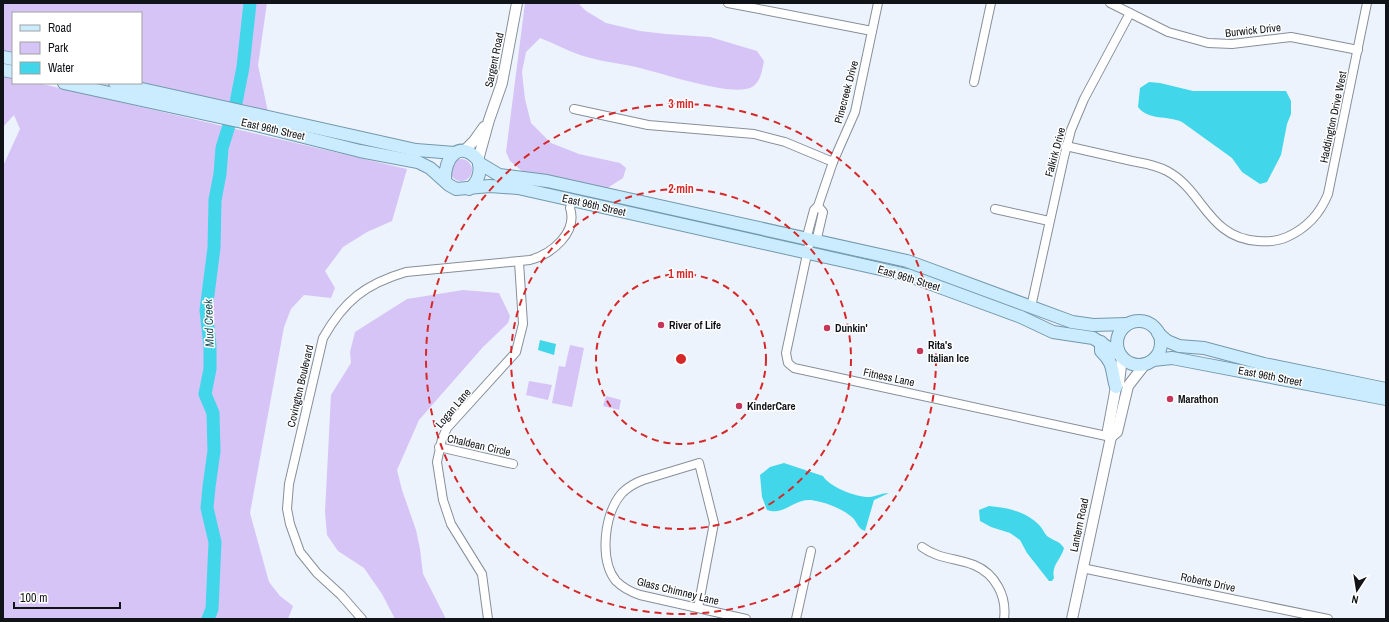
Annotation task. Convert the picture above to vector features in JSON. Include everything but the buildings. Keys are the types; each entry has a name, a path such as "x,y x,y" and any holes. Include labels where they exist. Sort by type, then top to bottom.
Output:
{"main road":[{"name":"East 96th Street","path":"70,84 208,109 257,120 416,150 471,153 479,162 501,176 538,179 634,200 810,244 907,275 1021,317 1053,332 1090,338 1101,342 1121,356"},
{"name":"East 96th Street","path":"119,84 208,109"},
{"name":"East 96th Street","path":"257,120 360,151 422,163 432,169 453,188 469,189 490,186 509,187 576,205 907,261 1066,320 1082,324 1127,324"},
{"path":"445,180 446,165 459,152"},
{"path":"469,189 476,182 479,162"},
{"path":"576,205 579,194 608,200 634,200"},
{"path":"1134,321 1148,323 1158,333 1160,347 1150,361 1132,364 1121,356 1117,341 1122,328 1127,324 1134,321"},
{"name":"East 96th Street","path":"1158,333 1168,341 1179,346 1204,348 1264,364 1386,389"},
{"path":"1101,342 1101,351 1109,358 1113,368 1116,387"},
{"name":"East 96th Street","path":"1150,361 1172,358 1386,399"}],"street":[{"name":"Sargent Road","path":"479,162 489,120 502,82 518,3"},
{"path":"728,3 872,31"},
{"name":"Pinecreek Drive","path":"810,244 814,210 818,206 833,162 855,112 878,3"},
{"path":"974,82 991,3"},
{"name":"Burwick Drive","path":"1110,3 1168,32 1208,43 1232,44 1291,37 1358,50"},
{"name":"Haddington Drive West","path":"1066,146 1166,170 1182,182 1218,224 1231,234 1243,239 1272,241 1285,238 1303,228 1317,215 1328,194 1367,3"},
{"name":"Falkirk Drive","path":"1031,307 1066,146 1084,99 1130,13"},
{"path":"574,108 648,125 754,134 785,142 833,162"},
{"name":"Sargent Road","path":"459,152 474,141 489,120"},
{"name":"Covington Boulevard","path":"362,619 341,595 317,573 300,552 290,524 287,509 289,484 323,338 334,320 349,302 368,287 389,277 406,272 519,262 540,258 559,244 570,227 576,205"},
{"path":"995,209 1049,221"},
{"name":"Fitness Lane","path":"810,244 786,353 788,363 794,368 1111,437"},
{"name":"Logan Lane","path":"488,619 482,574 451,524 446,512 437,462 439,447 447,428 516,352 523,324 519,262"},
{"name":"Lantern Road","path":"1111,437 1108,430 1116,387 1119,383 1121,356"},
{"name":"Lantern Road","path":"1072,619 1111,437 1116,432 1128,386 1150,361"},
{"name":"Chaldean Circle","path":"439,447 513,464"},
{"name":"Glass Chimney Lane","path":"698,608 714,524 699,463 643,480 634,484 622,493 612,510 605,549 610,571 624,588 640,595 746,619"},
{"path":"922,547 936,556 974,565 989,575 1000,589 1004,605 1004,619"},
{"path":"796,619 811,551"},
{"name":"Roberts Drive","path":"1082,568 1328,619"}],"green space":[{"path":"3,3 267,3 258,65 268,112 142,83 142,12 12,12 12,54 3,52"},
{"path":"525,3 578,3 586,11 606,23 640,31 710,37 757,51 764,61 761,76 755,85 743,90 713,87 636,67 587,57 540,38 526,52 522,72 525,99 531,123 551,143 579,154 620,163 626,168 623,178 606,189 522,171 510,161 506,152"},
{"path":"3,75 12,77 12,84 42,84 407,169 392,221 367,232 343,247 325,271 335,288 331,298 304,295 291,309 284,327 250,513 269,582 280,596 293,606 288,619 3,619 3,166 20,129 14,115 3,127"},
{"path":"461,159 469,162 472,170 469,178 461,181 453,178 450,170 453,162"},
{"path":"463,290 499,293 510,316 508,323 483,347 419,420 397,470 402,490 416,530 423,574 446,619 395,619 382,594 364,568 338,551 327,535 325,512 331,395 351,363 350,352 355,332 407,299"},
{"path":"570,345 584,348 572,407 552,403 559,366 565,367"},
{"path":"529,381 552,385 548,400 526,395"},
{"path":"606,396 621,400 619,410 603,406"}],"water":[{"path":"1149,82 1160,83 1193,91 1286,91 1291,101 1291,114 1287,124 1281,155 1267,182 1260,184 1242,172 1232,158 1182,122 1153,116 1142,111 1138,107 1140,88"},
{"path":"540,340 556,344 554,355 538,350"},
{"path":"784,463 823,476 837,488 858,496 870,497 889,493 874,500 865,531 859,527 853,518 844,511 828,504 816,501 804,500 779,511 767,510 762,497 760,475 770,467"},
{"path":"989,506 1010,509 1029,517 1040,526 1047,536 1062,545 1064,548 1055,566 1053,573 1054,578 1052,581 1049,581 1027,553 1020,540 1010,533 991,527 980,521 979,510"}],"waterway":[{"name":"Mud Creek","path":"208,619 212,609 215,542 207,508 214,451 213,413 205,394 210,369 210,346 206,310 214,248 215,200 220,174 222,148 236,103 243,67 250,3"}],"place":[{"name":"River of Life","path":"661,325"},
{"name":"Dunkin'","path":"827,328"},
{"name":"Rita's Italian Ice","path":"920,351"},
{"name":"Marathon","path":"1170,399"},
{"name":"KinderCare","path":"739,406"}]}
